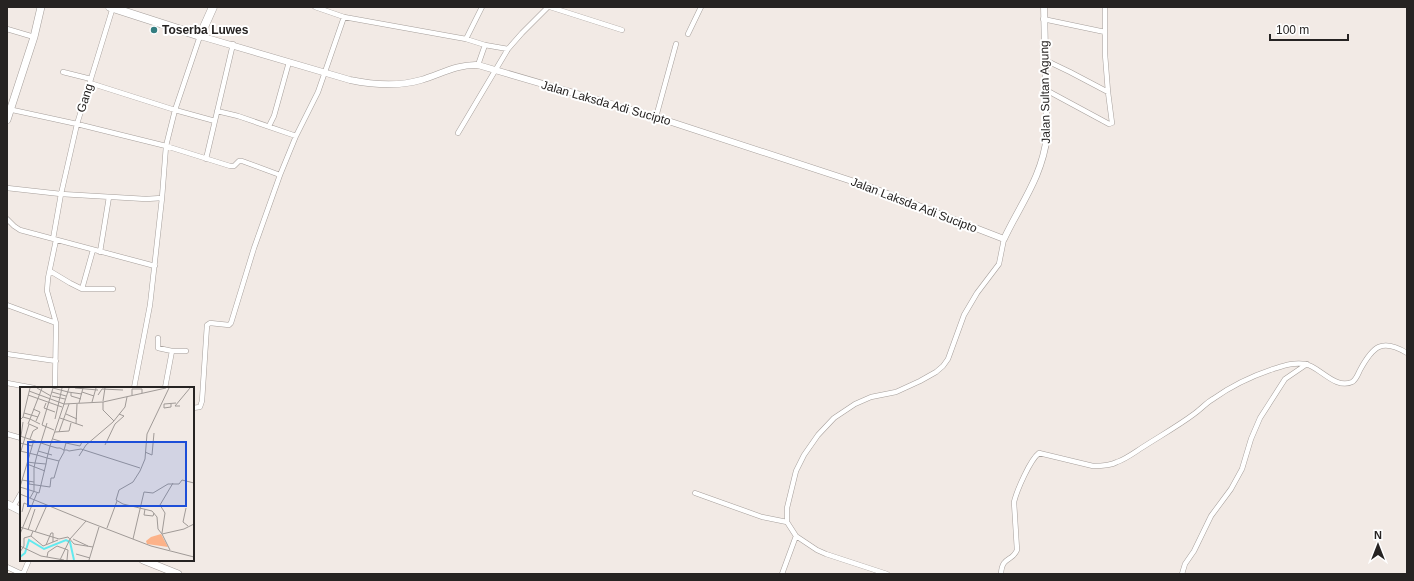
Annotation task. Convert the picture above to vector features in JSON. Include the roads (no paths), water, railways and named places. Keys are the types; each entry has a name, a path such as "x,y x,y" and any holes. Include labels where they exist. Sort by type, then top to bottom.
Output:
{"highway":[{"path":"112,7 200,36 213,7"}],"main road":[{"path":"7,120 34,37 42,7"},
{"path":"10,506 20,511"},
{"path":"145,561 166,572 178,574"}],"street":[{"name":"Gang","path":"9,110 77,124 112,7"},
{"path":"315,7 344,17 508,49"},
{"path":"466,40 482,7"},
{"path":"458,133 508,49 549,7 622,30"},
{"path":"688,34 701,7"},
{"name":"Jalan Sultan Agung","path":"1004,239 1033,184 1044,156 1047,136 1043,19 1044,7"},
{"path":"1046,90 1111,124 1112,121 1104,54 1105,7"},
{"path":"194,408 200,407 202,401 207,325 210,323 230,324 254,248 280,175 296,136 318,92 344,17"},
{"path":"1043,19 1105,32"},
{"path":"7,29 34,37"},
{"path":"134,387 150,305 162,198 166,146 200,36"},
{"name":"Jalan Laksda Adi Sucipto","path":"200,36 356,81 388,85 406,84 422,80 461,65 478,65 656,117 867,186 1004,239"},
{"path":"206,159 232,44"},
{"path":"656,117 676,44"},
{"path":"478,65 485,45"},
{"path":"1044,60 1108,92"},
{"path":"270,126 289,62"},
{"path":"63,72 176,110 215,121"},
{"path":"217,111 270,126 296,136"},
{"path":"55,387 56,322 47,291 61,194 77,124 166,146 230,166 234,166 239,161 242,161 280,175"},
{"path":"7,188 61,194 162,198"},
{"path":"100,252 109,197"},
{"path":"7,219 20,230 154,266"},
{"path":"887,574 826,554 817,550 796,536 787,522 788,508 796,471 804,455 818,435 834,418 855,404 871,397 896,392 920,381 933,374 943,366 948,359 964,315 977,293 999,264 1004,239"},
{"path":"82,289 93,250"},
{"path":"50,271 82,289 113,289"},
{"path":"7,305 56,322"},
{"path":"158,338 158,348 186,352"},
{"path":"1001,574 1002,564 1017,550 1014,502 1016,495 1032,460 1039,453 1093,466 1117,463 1195,414 1230,388 1252,377 1295,363 1307,364 1335,381 1348,383 1353,382 1374,350 1382,346 1395,346 1407,353"},
{"path":"165,387 172,350"},
{"path":"7,354 56,361"},
{"path":"1182,574 1211,516 1231,489 1242,469 1251,439 1260,418 1285,379 1307,364"},
{"path":"7,383 29,387"},
{"path":"7,434 20,438"},
{"path":"10,506 20,494"},
{"path":"695,494 762,517 787,522"},
{"path":"782,574 796,536"},
{"path":"7,567 22,574 28,561"}],"place":[{"name":"Toserba Luwes","path":"154,30"}]}
